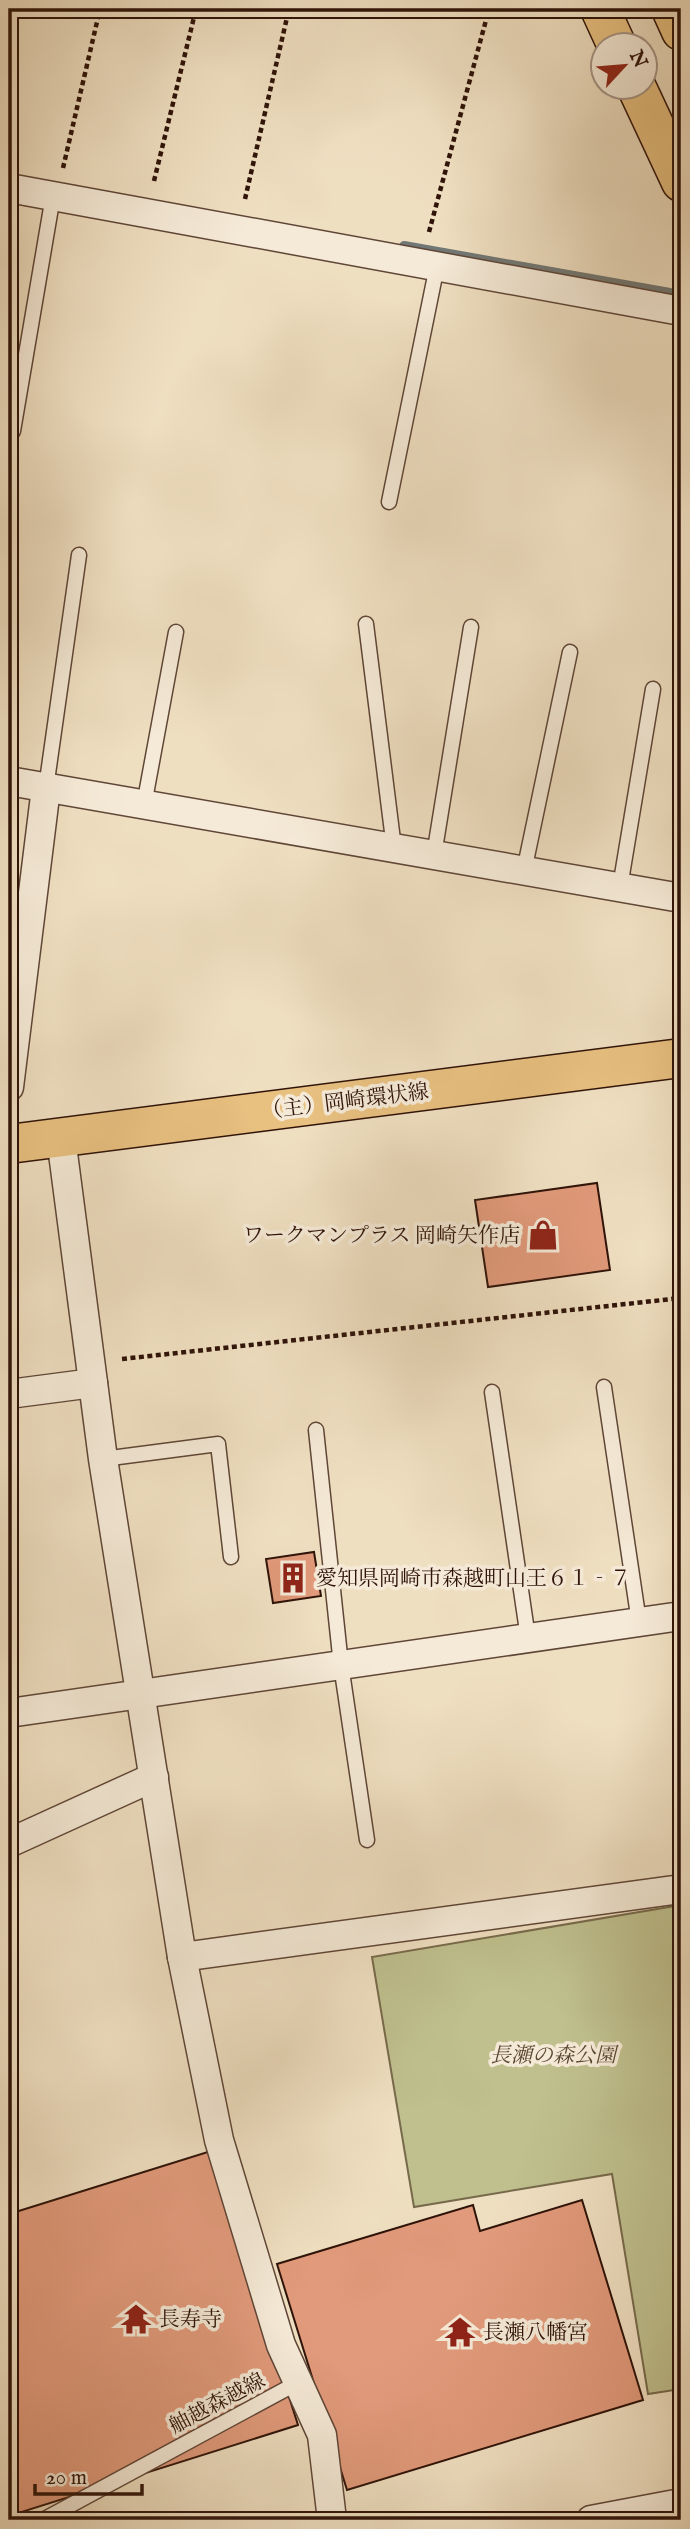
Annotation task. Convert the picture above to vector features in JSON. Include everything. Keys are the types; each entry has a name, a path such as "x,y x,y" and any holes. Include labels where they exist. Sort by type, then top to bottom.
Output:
{"main road":[{"path":"600,9 611,32"},
{"path":"671,9 681,31"},
{"path":"643,102 681,183"},
{"name":"（主）岡崎環状線","path":"9,1144 681,1058"}],"street":[{"path":"9,188 57,186 429,265 681,311"},
{"path":"9,781 681,898"},
{"path":"9,1087 46,788"},
{"path":"61,1138 103,1459 182,1957 219,2140 281,2346 322,2435 332,2520"},
{"path":"9,1394 92,1373"},
{"path":"9,1713 681,1616"},
{"path":"9,1843 155,1777"},
{"path":"182,1957 681,1889"},
{"path":"591,2520 681,2503"}],"lane":[{"path":"13,431 57,186"},
{"path":"389,502 429,265"},
{"path":"46,788 79,555"},
{"path":"366,624 394,848"},
{"path":"434,855 471,627"},
{"path":"145,804 176,632"},
{"path":"524,871 570,652"},
{"path":"620,887 653,688"},
{"path":"604,1387 639,1622"},
{"path":"492,1392 528,1638"},
{"path":"316,1430 341,1665 367,1840"},
{"path":"103,1459 218,1444 231,1557"},
{"name":"舳越森越線","path":"43,2520 299,2382"}],"path":[{"path":"57,186 100,9"},
{"path":"151,191 196,9"},
{"path":"243,208 289,9"},
{"path":"429,265 489,9"},
{"path":"92,1373 681,1298"}],"green space":[{"name":"長瀬の森公園","path":"681,1905 681,2389 648,2394 612,2174 414,2207 372,1957"}],"building":[{"name":"ワークマンプラス 岡崎矢作店","path":"597,1183 610,1270 488,1287 475,1200"},
{"name":"愛知県岡崎市森越町山王６１‐７","path":"314,1552 321,1596 273,1603 266,1559"},
{"name":"長寿寺","path":"211,2151 298,2425 9,2516 9,2214"},
{"name":"長瀬八幡宮","path":"582,2200 643,2400 347,2490 277,2264 473,2205 480,2231"}],"waterway":[{"path":"404,246 670,293"}],"place":[{"name":"ワークマンプラス 岡崎矢作店","path":"543,1235"},
{"name":"愛知県岡崎市森越町山王６１‐７","path":"293,1578"},
{"name":"長寿寺","path":"136,2319"},
{"name":"長瀬八幡宮","path":"460,2332"}]}
